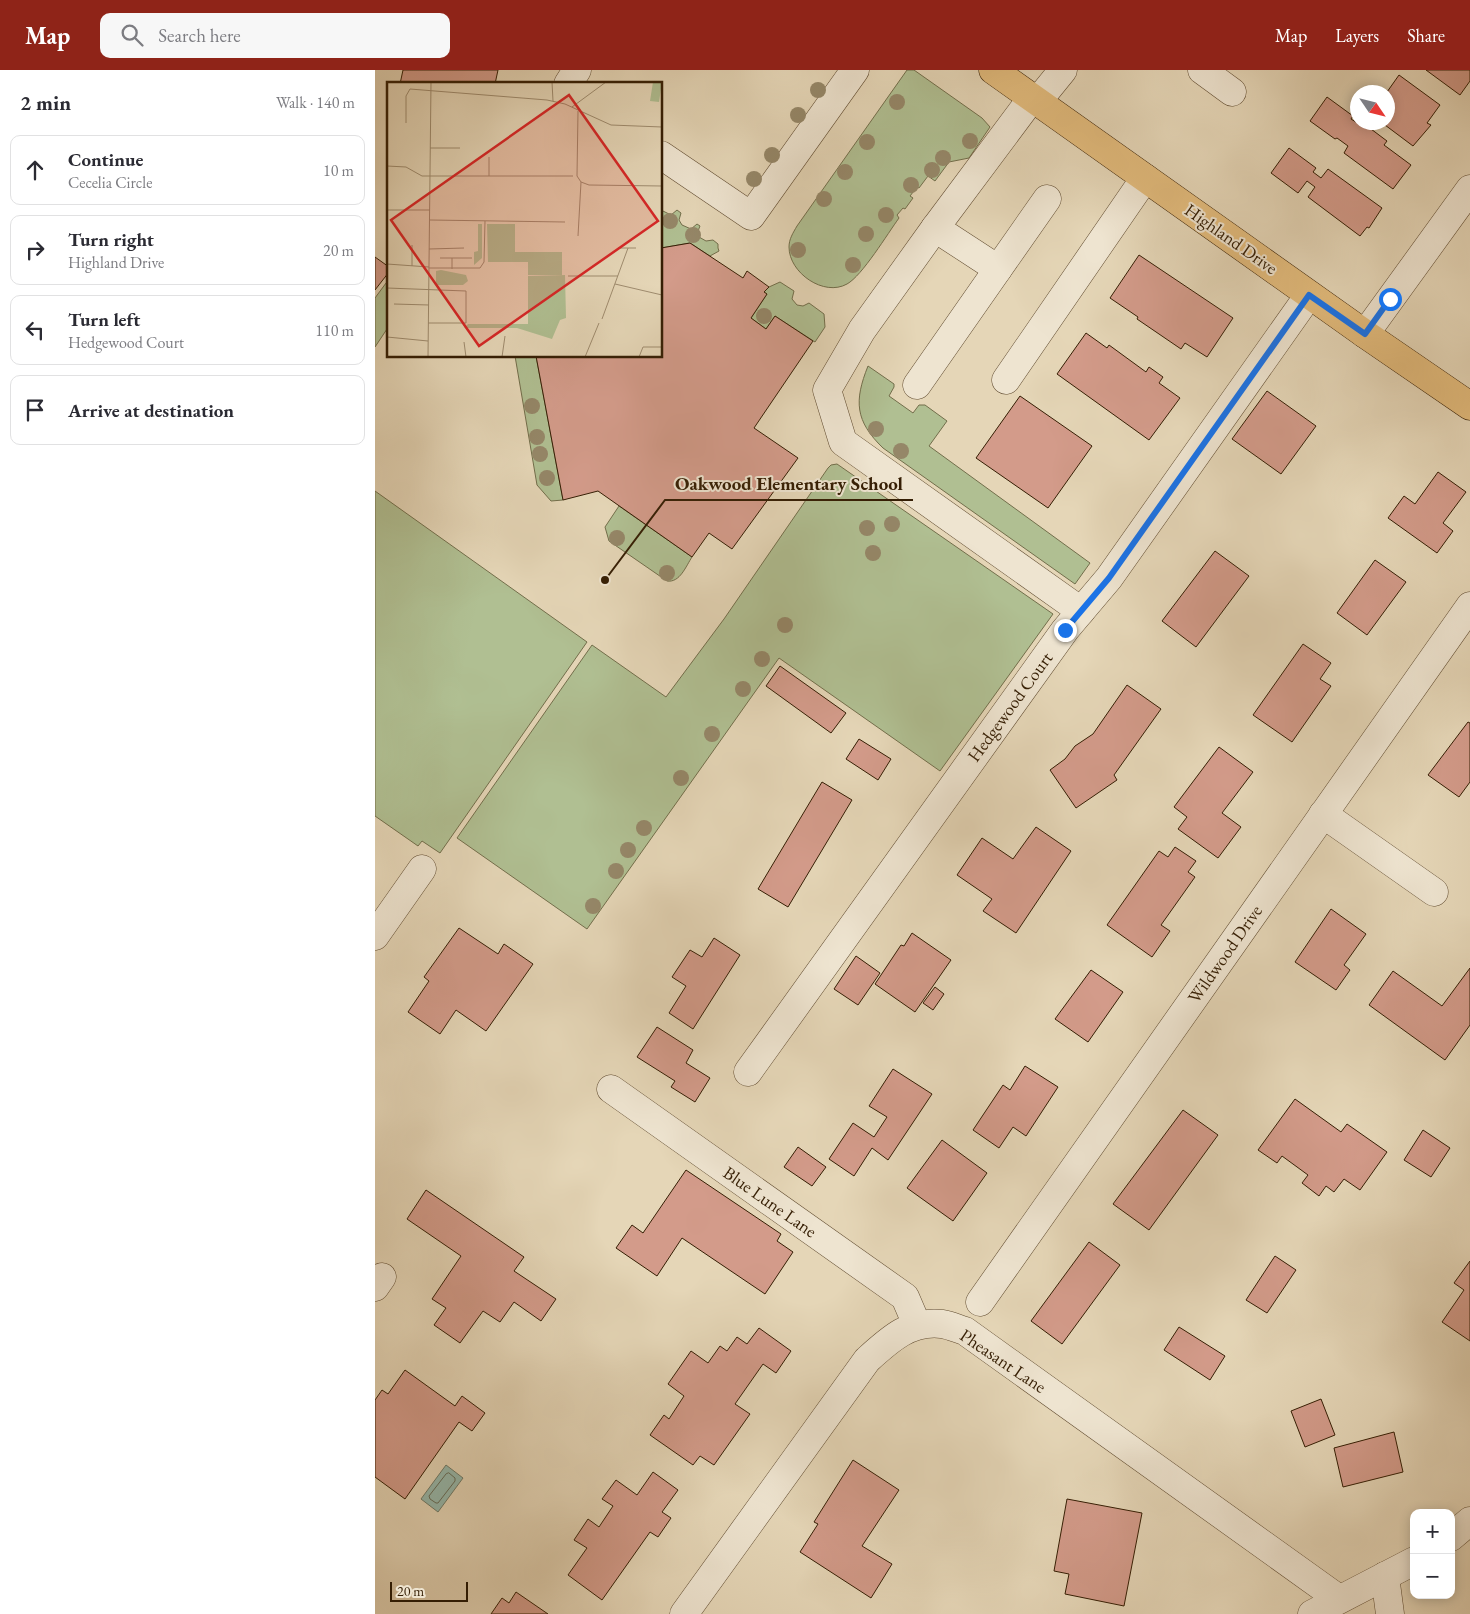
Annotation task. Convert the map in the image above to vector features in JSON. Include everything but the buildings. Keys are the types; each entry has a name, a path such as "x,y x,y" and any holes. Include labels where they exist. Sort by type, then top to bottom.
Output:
{"main road":[{"name":"Highland Drive","path":"993,70 1309,295 1470,406"}],"street":[{"path":"569,82 577,70"},
{"path":"663,156 751,216 855,70"},
{"path":"1063,70 1035,100 935,228 862,330 827,390 843,442 1081,611"},
{"path":"1202,70 1232,92"},
{"path":"1006,380 1145,178"},
{"path":"1365,334 1470,189"},
{"path":"917,385 1047,199"},
{"path":"935,228 998,269"},
{"name":"Hedgewood Court","path":"748,1072 1065,630 1109,578 1309,295"},
{"name":"Wildwood Drive","path":"980,1302 1470,606"},
{"path":"1323,814 1434,892"},
{"path":"375,936 422,870"},
{"name":"Blue Lune Lane","path":"611,1090 905,1297 917,1325"},
{"name":"Pheasant Lane","path":"684,1614 867,1360 891,1339 917,1325 943,1324 965,1331 1339,1599"},
{"path":"1455,1534 1470,1521"},
{"path":"1312,1614 1410,1563"},
{"path":"1385,1576 1390,1614"}],"green space":[{"path":"907,70 914,70 982,118 990,127 969,158 949,162 935,181 928,176 919,188 917,187 910,196 913,198 905,209 903,208 897,215 899,218 882,243 853,279 847,284 838,287 819,285 801,274 795,266 789,247 791,236"},
{"path":"677,210 681,213 679,220 682,225 691,229 697,224 700,226 698,231 699,237 706,241 713,240 718,244 719,251 710,256 690,243 663,248 663,211 671,215"},
{"path":"387,282 387,329 375,347 375,298"},
{"path":"780,282 794,291 792,299 797,305 803,306 809,303 824,314 825,327 815,342 775,316 766,329 751,318 767,294 764,292 769,287"},
{"path":"515,358 536,358 563,500 551,501 537,485"},
{"path":"868,366 894,384 889,396 913,413 919,405 925,405 947,421 929,446 1090,563 1075,584 883,448 867,429 860,410 859,400 863,378"},
{"path":"837,464 1053,614 940,771 779,658 587,929 457,838 592,645 666,697 724,619 828,468 831,465"},
{"path":"375,491 587,642 440,853 422,841 418,846 375,816"},
{"path":"619,506 692,557 679,577 672,581 667,581 609,541 605,527"}],"water":[{"path":"446,1465 463,1478 438,1512 421,1499"}],"place":[{"name":"Oakwood Elementary School","path":"605,580"}],"route":[{"path":"1065,630 1109,578 1309,295 1365,334 1390,299"}]}
